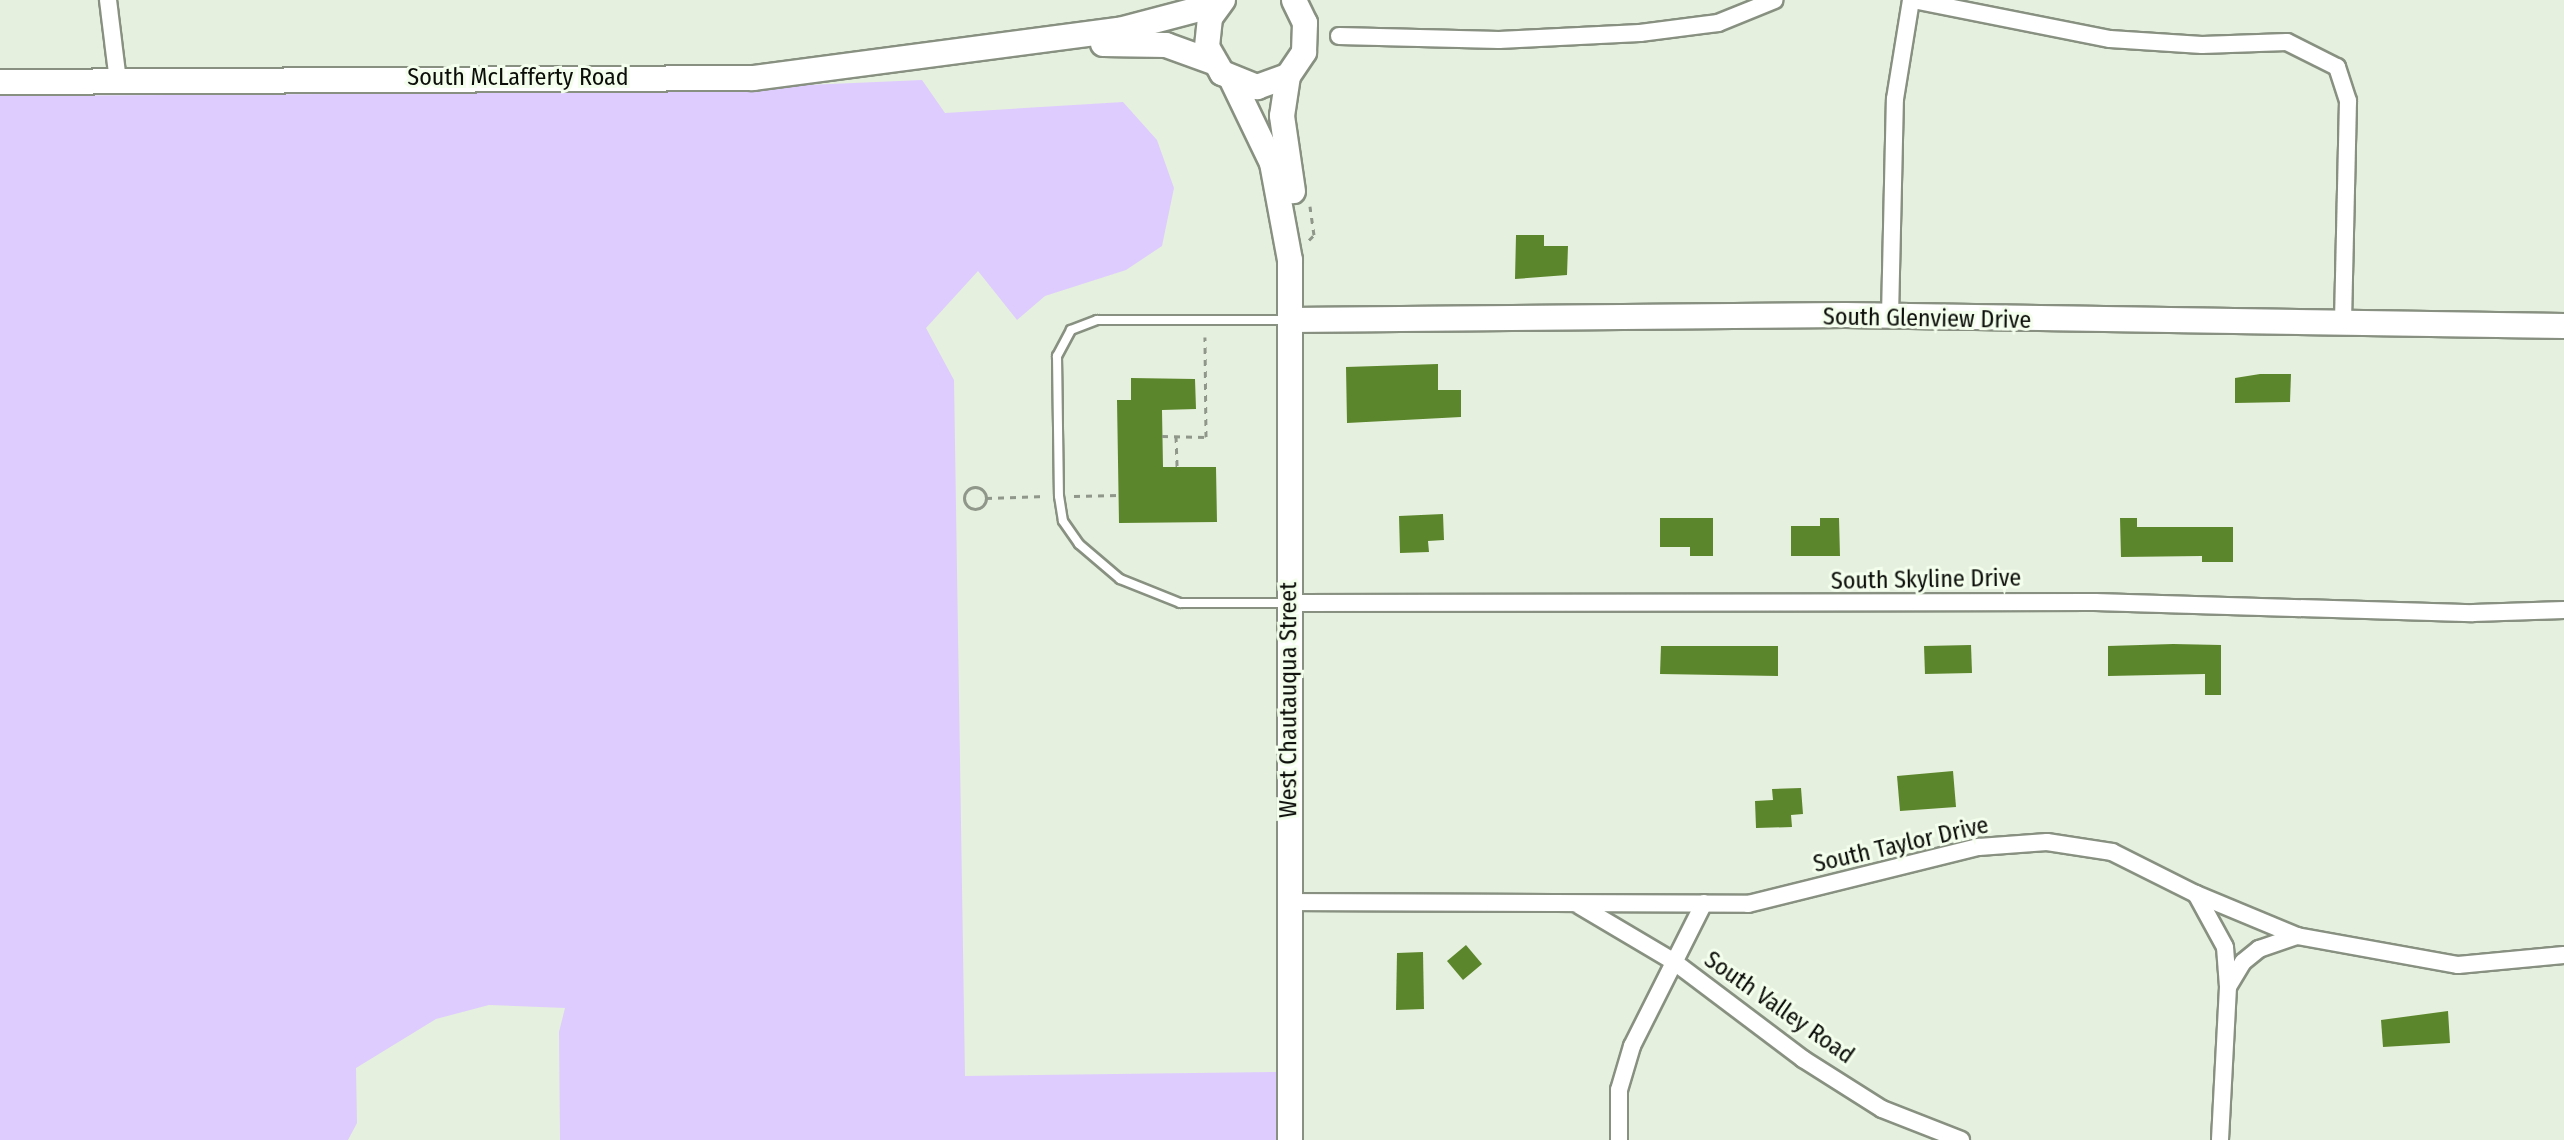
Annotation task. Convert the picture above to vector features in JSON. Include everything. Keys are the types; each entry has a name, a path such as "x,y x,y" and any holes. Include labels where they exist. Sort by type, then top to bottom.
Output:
{"street":[{"path":"108,0 118,81"},
{"path":"1339,36 1499,40 1640,33 1718,23 1775,0"},
{"path":"1890,316 1895,99 1912,0 2110,39 2202,45 2287,42 2337,67 2348,101 2343,326"},
{"path":"1213,62 1206,34 1221,2"},
{"name":"South McLafferty Road","path":"0,82 753,78 1151,25 1221,2"},
{"name":"West Chautauqua Street","path":"1290,1140 1290,260 1295,217 1282,116 1288,76 1306,42 1293,2"},
{"name":"South McLafferty Road","path":"1033,43 1166,45 1213,62"},
{"name":"West Chautauqua Street","path":"1213,62 1232,80 1272,163 1290,260"},
{"path":"1232,80 1257,87 1288,76"},
{"name":"South Glenview Drive","path":"1290,320 1890,316 2343,326 2564,326"},
{"name":"South Skyline Drive","path":"1289,603 2095,602 2473,613 2564,610"},
{"name":"South Taylor Drive","path":"1289,902 1748,904 1979,847 2047,842 2112,852 2196,894 2297,936"},
{"path":"2196,894 2225,947 2228,987 2220,1140"},
{"path":"1619,1140 1619,1090 1627,1062 1673,961 1704,903"},
{"name":"South Valley Road","path":"1575,904 1673,961 1732,1009 1882,1109 1961,1140"},
{"path":"2228,987 2243,962 2259,949 2297,936 2458,965 2564,955"}],"lane":[{"path":"1289,603 1191,604 1147,592 1120,579 1079,544 1063,521 1059,496 1057,356 1071,330 1097,320 1290,320"}],"path":[{"path":"1162,436 1206,437 1205,337"},
{"path":"1176,436 1177,467"},
{"path":"986,498 975,510 964,501 973,487 986,498 1119,495"}],"shaded area":[{"path":"922,80 945,113 1123,102 1157,140 1174,188 1162,246 1126,270 1045,296 1017,320 978,271 926,328 954,380 965,1076 1277,1072 1277,1140 560,1140 559,1032 565,1008 489,1005 436,1019 356,1068 357,1123 348,1140 0,1140 0,96 651,92"}],"building":[{"path":"1516,235 1544,235 1544,246 1568,246 1567,275 1515,279"},
{"path":"1438,364 1438,390 1461,390 1461,417 1347,423 1346,367"},
{"path":"2291,374 2290,402 2235,403 2235,378"},
{"path":"1131,378 1195,379 1196,409 1162,410 1163,467 1216,467 1217,522 1119,523 1117,400 1131,400"},
{"path":"1443,514 1444,540 1428,541 1429,552 1400,553 1399,516"},
{"path":"1660,518 1713,518 1713,556 1690,556 1690,547 1660,547"},
{"path":"1820,518 1839,518 1840,556 1791,556 1791,526 1820,526"},
{"path":"2120,518 2137,518 2137,527 2233,527 2233,562 2202,562 2202,556 2121,557"},
{"path":"1971,645 1972,673 1925,674 1924,646"},
{"path":"2221,645 2221,695 2205,695 2205,674 2108,676 2108,646"},
{"path":"1661,646 1778,646 1778,676 1660,674"},
{"path":"1953,771 1956,807 1900,811 1897,776"},
{"path":"1801,788 1803,814 1791,815 1792,827 1756,828 1755,801 1773,800 1772,789"},
{"path":"1466,945 1482,964 1463,980 1447,961"},
{"path":"1423,952 1424,1009 1396,1010 1397,953"},
{"path":"2448,1011 2450,1043 2383,1047 2381,1020"}]}
